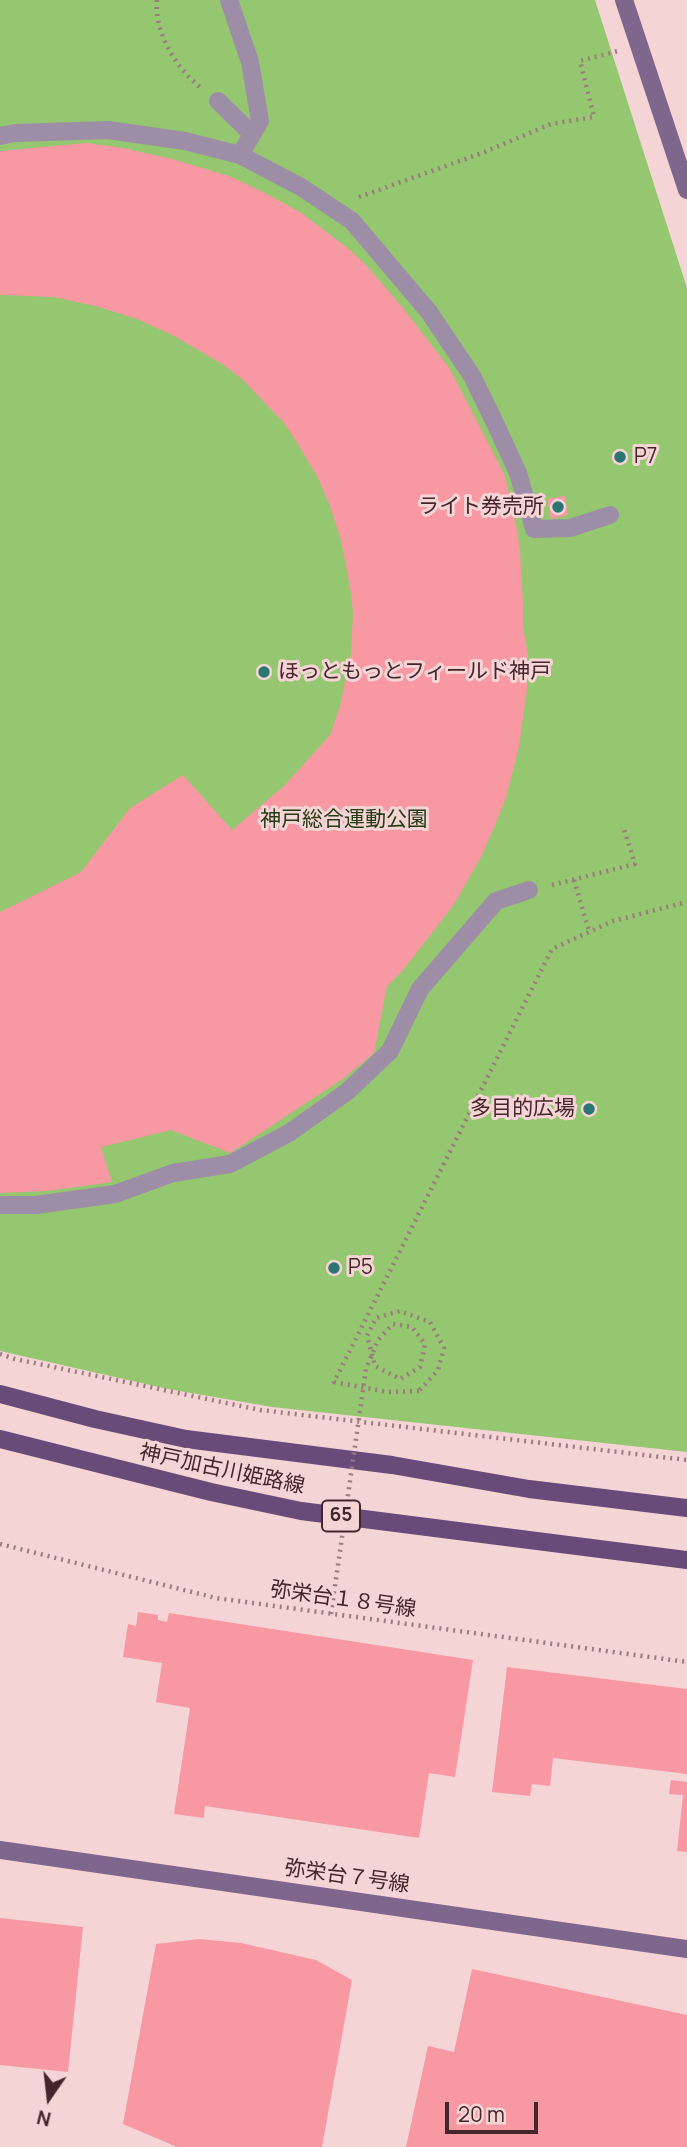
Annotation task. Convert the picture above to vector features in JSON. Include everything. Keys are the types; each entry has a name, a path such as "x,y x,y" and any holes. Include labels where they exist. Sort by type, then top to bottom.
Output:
{"main road":[{"name":"神戸加古川姫路線","path":"0,1394 186,1439 392,1465 530,1489 687,1508"},
{"name":"神戸加古川姫路線","path":"0,1440 211,1492 301,1511 687,1560"}],"street":[{"path":"229,0 250,62 260,121 240,155"},
{"path":"624,0 687,190"},
{"path":"218,101 252,134"},
{"path":"0,136 15,133 108,130 185,141 240,155 301,187 352,221 429,312 472,376 518,473 526,529 570,528 610,515"},
{"path":"327,204 348,201"},
{"path":"0,1205 36,1205 115,1194 173,1173 230,1164 289,1133 348,1091 390,1051 420,989 496,901 529,890"},
{"name":"弥栄台７号線","path":"0,1850 687,1949"}],"path":[{"path":"157,0 155,14 174,59 190,80 218,101"},
{"path":"348,201 551,124 594,117 580,61 639,46"},
{"path":"529,890 635,864 623,826"},
{"path":"574,880 589,931"},
{"path":"331,1614 366,1368 370,1359 374,1349 378,1340 393,1324 412,1327 425,1344 420,1367 400,1379 374,1366 372,1356 370,1346 367,1336 376,1318 400,1311 430,1322 444,1348 438,1370 419,1391 388,1392 334,1382 552,949 613,921 687,902"},
{"path":"0,1354 260,1410 687,1460"},
{"name":"弥栄台１８号線","path":"0,1544 216,1598 687,1662"}],"green space":[{"name":"神戸総合運動公園","path":"0,0 595,0 687,288 687,1452 272,1407 168,1389 0,1351"}],"building":[{"name":"ほっともっとフィールド神戸","path":"86,143 172,159 229,176 263,192 300,212 350,250 403,308 450,369 505,476 520,551 523,626 528,656 527,689 519,747 506,798 496,823 482,855 455,903 404,969 387,986 374,1053 344,1078 230,1153 171,1130 101,1147 112,1182 47,1191 0,1193 0,912 81,872 130,808 183,775 232,830 285,785 330,735 340,706 351,654 351,593 341,540 330,506 317,476 284,423 242,379 174,336 137,319 54,297 0,295 0,151"},
{"name":"ライト券売所","path":"565,496 568,515 551,519 547,499"},
{"path":"138,1612 158,1615 158,1620 167,1622 169,1613 473,1660 455,1777 429,1773 419,1838 205,1806 204,1818 174,1814 190,1708 156,1702 162,1663 123,1657 128,1624 136,1626"},
{"path":"507,1667 687,1689 687,1774 553,1758 550,1786 532,1784 530,1796 492,1792"},
{"path":"671,1780 687,1782 687,1852 677,1851 683,1795 669,1794"},
{"path":"0,1918 83,1927 68,2072 0,2065"},
{"path":"199,1939 241,1943 316,1960 352,1980 322,2147 177,2147 123,2124 156,1944"},
{"path":"472,1969 687,2015 687,2147 406,2147 428,2046 454,2052"}],"place":[{"name":"P7","path":"620,457"},
{"name":"ライト券売所","path":"558,507"},
{"name":"ほっともっとフィールド神戸","path":"264,672"},
{"name":"多目的広場","path":"589,1109"},
{"name":"P5","path":"334,1268"}]}
